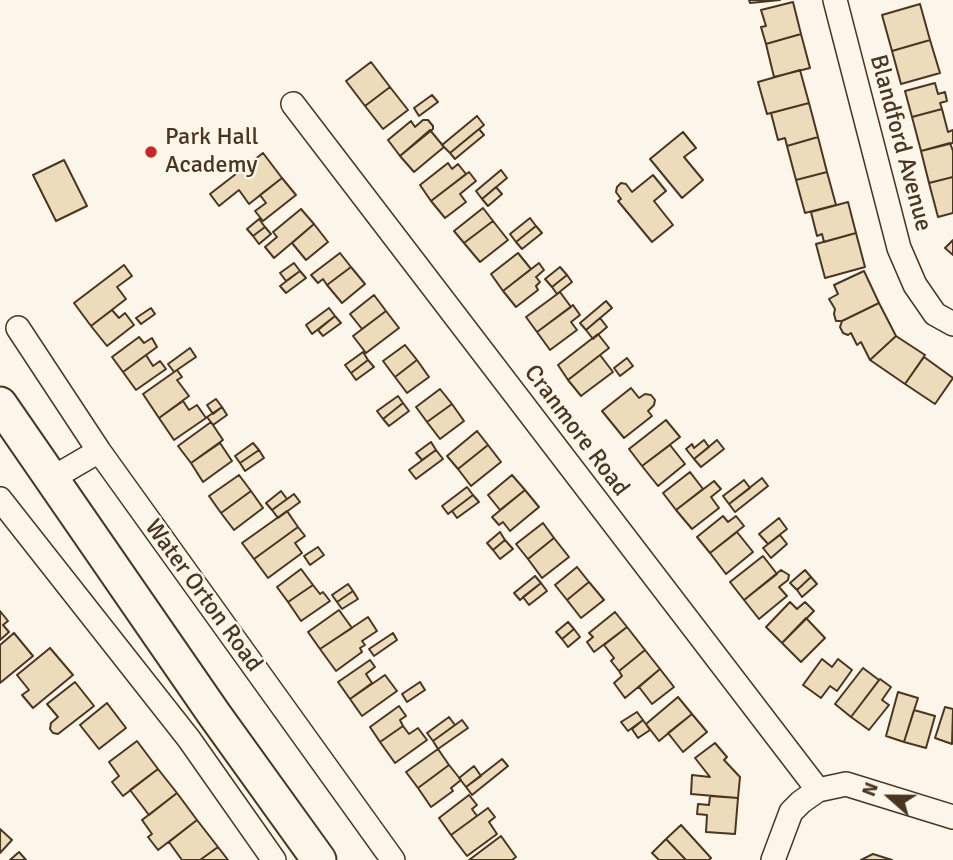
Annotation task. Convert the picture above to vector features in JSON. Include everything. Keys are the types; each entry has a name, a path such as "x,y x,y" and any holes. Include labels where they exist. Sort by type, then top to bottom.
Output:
{"main road":[{"path":"2,410 319,860"}],"street":[{"name":"Blandford Avenue","path":"835,0 900,247 915,285 936,314 953,324"},
{"name":"Cranmore Road","path":"293,104 818,790"},
{"name":"Water Orton Road","path":"18,328 99,451 393,860"},
{"path":"51,479 99,451"},
{"path":"0,499 189,739 274,860"},
{"path":"189,739 214,714"},
{"path":"774,860 791,812 818,790 846,784 953,817"}],"building":[{"path":"749,0 780,0 750,3"},
{"path":"793,2 801,34 766,44 761,27 766,26 761,10"},
{"path":"920,4 930,40 892,51 882,15"},
{"path":"801,34 810,68 774,77 766,44"},
{"path":"930,40 940,73 901,84 892,51"},
{"path":"371,62 390,87 365,106 346,81"},
{"path":"800,70 809,103 767,114 758,82"},
{"path":"935,83 938,94 945,92 947,101 940,103 942,109 912,117 905,91"},
{"path":"390,87 408,110 383,129 365,106"},
{"path":"432,95 438,102 419,116 414,108"},
{"path":"809,103 818,137 787,146 785,138 778,140 771,113"},
{"path":"942,109 948,132 953,130 953,143 921,151 912,117"},
{"path":"477,116 484,125 450,153 442,145"},
{"path":"423,120 428,120 433,129 400,156 388,140 411,121 415,127"},
{"path":"479,129 484,135 455,159 450,153"},
{"path":"430,130 444,147 414,172 400,156"},
{"path":"683,132 696,148 684,157 703,180 682,198 650,159"},
{"path":"818,137 827,172 796,180 787,146"},
{"path":"950,143 953,151 953,177 929,183 921,151"},
{"path":"263,153 282,178 249,204 239,190 219,206 210,194"},
{"path":"64,160 87,206 56,221 33,175"},
{"path":"448,163 452,169 458,164 466,174 431,201 420,185"},
{"path":"501,170 507,178 482,199 476,191"},
{"path":"469,172 476,181 460,194 466,202 445,218 431,201"},
{"path":"827,172 836,205 805,213 796,180"},
{"path":"653,175 666,191 654,201 673,225 652,242 618,201 621,199 616,192 621,183 626,184 632,192"},
{"path":"953,177 953,213 938,217 929,183"},
{"path":"282,178 296,195 263,221 255,211 266,203 260,195"},
{"path":"496,187 502,194 488,206 482,199"},
{"path":"848,202 856,233 824,242 822,234 817,236 811,212"},
{"path":"483,208 493,221 464,243 454,231"},
{"path":"301,209 314,224 274,258 265,247 277,237 273,232"},
{"path":"530,218 536,226 516,242 510,234"},
{"path":"259,219 265,227 253,236 247,229"},
{"path":"493,221 508,240 480,262 464,243"},
{"path":"314,224 328,242 306,260 292,243"},
{"path":"536,226 542,233 522,249 516,242"},
{"path":"265,227 271,234 259,244 253,236"},
{"path":"856,233 865,267 825,278 816,244"},
{"path":"953,240 953,255 945,248"},
{"path":"340,253 351,267 327,285 323,279 318,283 311,275"},
{"path":"518,253 531,269 503,291 491,274"},
{"path":"294,263 300,271 286,281 280,273"},
{"path":"539,263 544,270 536,277 540,282 536,286 538,290 516,307 503,291"},
{"path":"124,265 132,276 117,287 126,299 91,326 74,303"},
{"path":"351,267 365,284 342,303 327,285"},
{"path":"560,267 567,275 552,287 545,279"},
{"path":"300,271 306,278 286,293 280,286"},
{"path":"864,271 879,303 842,321 836,321 835,309 829,299 838,294 834,285"},
{"path":"567,275 572,282 557,294 552,287"},
{"path":"560,292 571,307 537,332 526,317"},
{"path":"374,295 386,311 362,329 350,314"},
{"path":"606,301 612,308 586,330 580,323"},
{"path":"879,303 896,336 870,360 861,342 857,345 851,333 843,333 840,327 842,321"},
{"path":"573,305 580,315 571,322 577,330 550,350 537,332"},
{"path":"151,308 155,314 141,324 136,318"},
{"path":"329,308 335,316 312,334 306,325"},
{"path":"112,310 119,318 125,313 134,325 107,346 91,326"},
{"path":"386,311 399,328 366,353 353,336"},
{"path":"335,316 341,323 323,336 318,330"},
{"path":"600,318 607,327 593,339 586,330"},
{"path":"598,334 609,348 568,380 558,365"},
{"path":"896,336 925,355 905,384 870,360"},
{"path":"139,337 144,343 152,338 157,347 123,372 112,357"},
{"path":"405,345 417,360 395,377 383,361"},
{"path":"190,348 196,357 174,372 168,364"},
{"path":"363,352 368,360 351,373 345,365"},
{"path":"146,355 153,366 160,361 166,369 136,390 123,372"},
{"path":"600,355 613,372 581,396 568,380"},
{"path":"924,357 953,378 935,404 905,384"},
{"path":"627,358 633,366 620,376 614,368"},
{"path":"368,360 374,367 356,380 351,373"},
{"path":"417,360 429,377 407,393 395,377"},
{"path":"177,370 182,377 177,380 189,396 159,418 143,394"},
{"path":"631,388 639,398 645,394 651,395 655,400 648,411 652,416 624,438 602,411"},
{"path":"440,389 452,404 427,422 416,407"},
{"path":"398,396 403,403 383,419 377,411"},
{"path":"216,399 222,407 213,414 207,405"},
{"path":"183,401 189,410 197,405 206,418 174,440 159,418"},
{"path":"403,403 409,411 389,426 383,419"},
{"path":"452,404 464,421 440,439 427,422"},
{"path":"222,407 227,415 213,425 207,417"},
{"path":"666,420 680,437 642,466 629,449"},
{"path":"211,422 223,440 191,463 178,446"},
{"path":"477,431 488,445 458,469 447,456"},
{"path":"704,440 709,447 694,459 686,449 692,444 694,448"},
{"path":"717,440 724,449 701,467 694,459"},
{"path":"431,442 436,450 422,460 416,453"},
{"path":"220,443 232,461 203,482 191,463"},
{"path":"253,443 259,450 240,463 235,456"},
{"path":"488,445 501,462 471,486 458,469"},
{"path":"670,445 685,464 658,486 642,466"},
{"path":"259,450 264,458 245,471 240,463"},
{"path":"436,450 443,459 416,479 409,470"},
{"path":"690,472 703,489 676,510 663,493"},
{"path":"239,475 251,491 221,513 209,496"},
{"path":"512,475 525,490 500,510 488,495"},
{"path":"762,478 768,486 735,512 729,504"},
{"path":"744,480 750,488 729,504 723,496"},
{"path":"714,481 721,489 711,497 719,508 692,529 676,510"},
{"path":"467,487 473,495 448,514 442,506"},
{"path":"525,490 539,507 510,531 503,522 499,525 492,517"},
{"path":"251,491 263,508 234,530 221,513"},
{"path":"281,491 287,499 272,510 266,503"},
{"path":"294,494 300,502 278,518 272,510"},
{"path":"473,495 479,502 457,518 452,511"},
{"path":"287,511 298,527 254,559 242,543"},
{"path":"723,516 728,522 736,516 744,526 710,553 697,537"},
{"path":"779,518 787,529 768,544 759,534"},
{"path":"543,523 554,538 528,559 516,544"},
{"path":"298,527 305,536 295,543 302,553 268,578 254,559"},
{"path":"500,532 505,540 493,550 487,543"},
{"path":"737,532 753,552 726,574 710,553"},
{"path":"780,535 787,544 771,558 763,548"},
{"path":"554,538 569,557 542,578 528,559"},
{"path":"505,540 513,549 500,559 493,550"},
{"path":"318,547 324,555 310,565 304,556"},
{"path":"763,556 777,574 744,600 730,582"},
{"path":"577,567 589,582 567,600 555,585"},
{"path":"301,569 313,585 288,602 277,587"},
{"path":"781,570 789,575 788,580 779,587 787,596 759,619 744,600"},
{"path":"805,570 811,577 797,590 790,583"},
{"path":"535,576 541,583 520,600 514,593"},
{"path":"811,577 817,584 802,597 797,590"},
{"path":"589,582 604,600 581,618 567,600"},
{"path":"541,583 547,591 529,605 523,597"},
{"path":"348,584 353,591 337,602 332,595"},
{"path":"313,585 330,601 301,621 288,602"},
{"path":"353,591 358,599 342,609 337,602"},
{"path":"790,602 797,609 805,602 814,611 782,643 766,627"},
{"path":"339,610 352,628 320,649 308,632"},
{"path":"0,611 8,621 3,625 9,632 0,640"},
{"path":"615,612 627,627 594,652 587,642 593,637 589,633"},
{"path":"368,617 377,631 362,641 365,645 360,648 362,652 336,671 320,649"},
{"path":"806,618 825,638 801,662 782,643"},
{"path":"568,622 574,629 562,639 556,632"},
{"path":"627,627 645,650 619,671 611,661 614,658 604,645"},
{"path":"574,629 580,637 568,647 562,639"},
{"path":"14,633 33,656 0,683 0,645"},
{"path":"393,633 397,640 374,656 369,649"},
{"path":"50,648 73,675 33,708 22,695 29,690 17,675"},
{"path":"645,650 660,669 625,698 614,683 622,676 619,671"},
{"path":"822,659 832,667 838,659 852,670 837,691 830,686 821,698 803,685"},
{"path":"370,660 375,667 366,674 372,683 350,699 338,682"},
{"path":"863,668 879,680 851,717 835,704"},
{"path":"660,669 674,687 652,704 639,687"},
{"path":"385,675 397,691 362,716 350,699"},
{"path":"880,679 891,687 882,700 889,705 869,730 851,717"},
{"path":"75,682 94,706 58,734 53,733 50,729 51,723 58,717 47,704"},
{"path":"420,682 425,690 407,702 402,694"},
{"path":"898,692 918,698 904,742 886,736"},
{"path":"678,697 692,714 659,741 646,724"},
{"path":"107,703 126,728 99,749 80,725"},
{"path":"399,706 406,716 400,720 403,726 380,742 370,727"},
{"path":"945,707 953,709 952,744 935,738"},
{"path":"914,710 935,716 926,748 904,742"},
{"path":"637,712 643,720 628,731 621,722"},
{"path":"692,714 707,732 683,752 668,733"},
{"path":"449,717 455,725 433,741 427,733"},
{"path":"462,720 468,728 438,749 433,741"},
{"path":"643,720 650,730 638,738 632,729"},
{"path":"403,726 409,734 418,728 427,740 395,763 380,742"},
{"path":"137,741 158,769 123,796 112,782 119,776 109,762"},
{"path":"715,743 727,757 724,760 740,777 738,798 691,794 692,775 710,777 695,758"},
{"path":"438,749 449,765 418,788 406,772"},
{"path":"502,759 508,766 472,795 466,787"},
{"path":"449,765 461,780 451,788 453,791 431,807 418,788"},
{"path":"474,766 481,776 466,787 459,778"},
{"path":"158,769 177,793 149,815 130,790"},
{"path":"177,793 197,820 158,850 148,837 152,834 142,820"},
{"path":"469,795 477,805 472,809 477,816 451,835 439,818"},
{"path":"710,796 738,798 735,834 706,832 707,815 697,814 698,804 709,805"},
{"path":"488,808 495,817 489,822 497,834 467,856 451,835"},
{"path":"197,820 218,847 200,860 182,860 169,842"},
{"path":"681,825 711,858 709,860 686,860 666,839"},
{"path":"0,829 12,840 0,853"},
{"path":"501,836 516,857 512,860 469,860"},
{"path":"666,839 686,860 659,860 652,853"},
{"path":"218,847 228,860 200,860"},
{"path":"19,852 26,860 10,860"},
{"path":"873,854 892,860 861,860"}],"place":[{"name":"Park Hall Academy","path":"151,152"}]}
